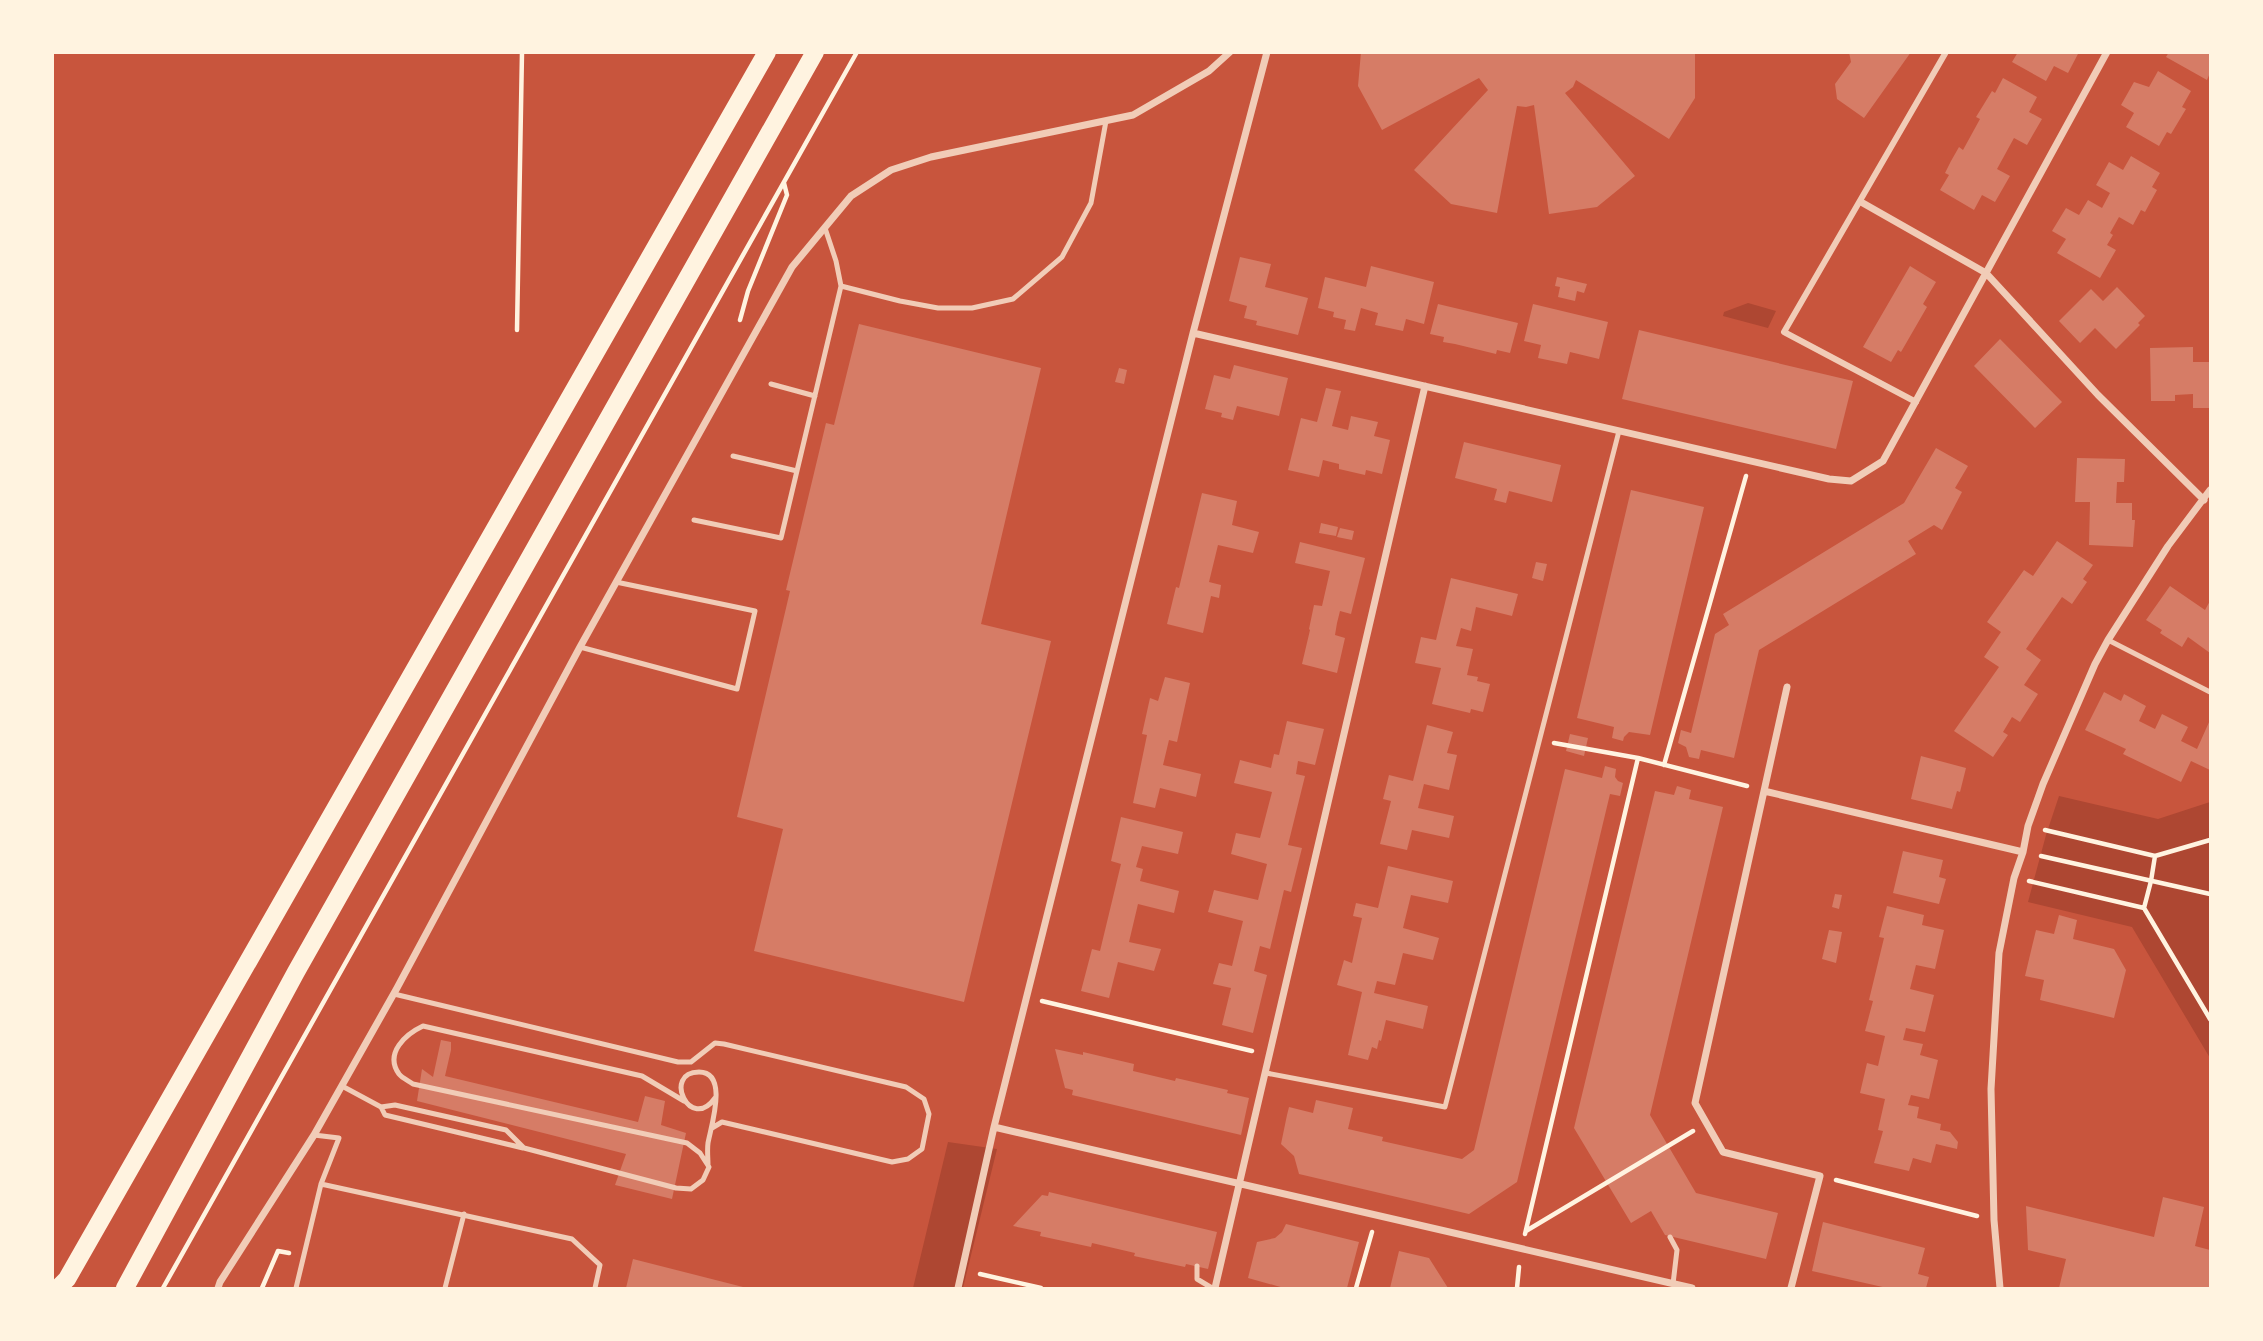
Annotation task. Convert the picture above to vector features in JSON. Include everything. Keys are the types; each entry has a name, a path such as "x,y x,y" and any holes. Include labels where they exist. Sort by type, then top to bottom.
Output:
{"main road":[{"path":"58,1289 67,1279 767,52"},
{"path":"125,1289 296,972 814,52"}],"street":[{"path":"218,1289 314,1135 394,994 580,647 792,267 851,196 891,170 932,158 1133,115 1209,71 1230,52"},
{"path":"958,1289 993,1128 1193,333 1268,52"},
{"path":"1916,401 1784,332 1946,52"},
{"path":"1193,333 1829,479 1851,481 1883,461 2107,52"},
{"path":"1861,202 1986,273 2098,395 2204,500"},
{"path":"1213,1289 1240,1185 1425,386"},
{"path":"2000,1289 1994,1220 1992,1075 1999,953 2014,878 2028,826 2062,737 2108,640 2168,546 2210,490"},
{"path":"1787,687 1695,1103 1723,1152 1820,1176 1791,1289"},
{"path":"1764,791 2023,852"},
{"path":"993,1128 1692,1289"}],"lane":[{"path":"841,286 900,302 939,308 972,308 1013,299 1062,257 1091,203 1106,121"},
{"path":"694,520 781,538 841,286 825,228"},
{"path":"771,384 815,396"},
{"path":"1266,1073 1445,1107 1619,430"},
{"path":"733,456 797,471"},
{"path":"580,647 737,689 755,611 616,582"},
{"path":"2108,640 2210,692"},
{"path":"394,994 678,1062 691,1062 715,1043 724,1044 905,1087 923,1099 929,1114 922,1149 908,1159 892,1162 723,1122 712,1128"},
{"path":"709,1167 700,1153 687,1143 413,1084 400,1074 394,1062 398,1045 409,1033 423,1026 642,1076 695,1108 707,1106 715,1098"},
{"path":"691,1062 701,1072"},
{"path":"342,1086 381,1107 385,1115 676,1188 691,1189 703,1180 709,1167 707,1146 712,1128 715,1082 707,1073 690,1074 682,1083 681,1095 684,1101"},
{"path":"381,1107 395,1105 506,1130 524,1148"},
{"path":"296,1289 321,1184 339,1138 314,1135"},
{"path":"321,1184 572,1239 600,1265 595,1289"},
{"path":"445,1289 464,1214"},
{"path":"1670,1237 1677,1250 1673,1284"},
{"path":"1197,1266 1197,1279 1213,1289"}],"path":[{"path":"517,330 522,52"},
{"path":"163,1289 857,52"},
{"path":"747,348 738,324 748,291 787,195 784,183"},
{"path":"1664,765 1750,461"},
{"path":"1539,741 1638,758 1764,791"},
{"path":"1517,1289 1525,1231 1638,758"},
{"path":"2028,826 2155,856 2210,839"},
{"path":"2023,852 2210,894"},
{"path":"2155,856 2144,908 2210,1019"},
{"path":"2014,878 2144,908"},
{"path":"1026,998 1270,1055"},
{"path":"1525,1231 1706,1124"},
{"path":"1820,1176 1994,1220"},
{"path":"1356,1289 1377,1216"},
{"path":"262,1289 278,1251 304,1256"},
{"path":"962,1269 1041,1289"}],"shaded area":[{"path":"1748,303 1776,311 1768,328 1723,316 1724,312"},
{"path":"2059,796 2158,819 2210,802 2210,1058 2132,927 2028,902"},
{"path":"948,1142 997,1149 963,1288 913,1288"}],"building":[{"path":"1361,52 1695,52 1695,98 1669,139 1576,80 1573,87 1565,93 1635,176 1597,207 1549,214 1534,105 1517,106 1497,213 1451,204 1414,170 1488,90 1479,78 1382,130 1358,86"},
{"path":"1849,52 1911,52 1864,118 1837,99 1835,84 1851,62"},
{"path":"2018,52 2079,52 2068,73 2054,66 2046,81 2012,62"},
{"path":"2169,52 2210,52 2210,73 2207,80 2166,57"},
{"path":"2158,71 2191,91 2182,107 2186,109 2171,134 2167,132 2159,146 2126,127 2134,113 2121,105 2134,82 2149,87"},
{"path":"2003,78 2037,97 2029,112 2042,119 2027,145 2014,138 1997,169 2010,176 1995,202 1982,195 1974,210 1940,190 1949,175 1945,173 1951,161 1959,147 1963,150 1980,119 1976,117"},
{"path":"2131,156 2160,173 2152,187 2157,190 2145,212 2141,210 2133,225 2119,217 2107,245 2116,250 2100,278 2057,253 2066,239 2052,231 2066,208 2079,215 2088,200 2102,208 2110,193 2096,185 2109,162 2123,170"},
{"path":"1240,257 1271,264 1265,287 1308,298 1298,335 1256,325 1257,321 1244,318 1247,306 1229,301"},
{"path":"1371,266 1434,282 1424,324 1406,319 1403,331 1375,325 1378,313 1361,308 1355,331 1344,329 1346,320 1333,317 1334,312 1318,308 1325,277 1366,287"},
{"path":"1910,266 1936,282 1923,304 1927,307 1901,352 1898,350 1891,362 1863,347"},
{"path":"1557,277 1587,284 1584,293 1577,291 1575,301 1558,297 1560,287 1555,286"},
{"path":"2117,287 2145,316 2138,323 2140,325 2116,349 2095,328 2080,343 2059,321 2091,289 2103,301"},
{"path":"1438,304 1518,323 1510,353 1497,350 1496,354 1443,342 1444,337 1430,334"},
{"path":"1533,304 1608,322 1599,359 1570,352 1567,364 1538,358 1541,345 1524,341"},
{"path":"859,324 1041,368 981,624 1051,641 964,1002 754,951 783,829 737,817 790,591 786,590 826,423 834,425"},
{"path":"1639,330 1853,381 1836,449 1622,399"},
{"path":"2000,339 2062,402 2035,428 1974,366"},
{"path":"2193,347 2193,362 2210,362 2210,408 2193,408 2193,394 2175,395 2175,401 2151,401 2150,348"},
{"path":"1234,365 1288,378 1279,416 1237,406 1233,420 1221,417 1222,413 1205,409 1214,375 1230,379"},
{"path":"1119,368 1127,370 1124,384 1115,382"},
{"path":"1326,388 1341,391 1332,426 1348,430 1351,416 1378,422 1374,436 1390,440 1382,474 1366,470 1365,475 1339,469 1339,464 1323,460 1319,477 1288,470 1301,418 1317,422"},
{"path":"1464,442 1561,465 1552,502 1509,491 1506,503 1494,500 1497,489 1455,478"},
{"path":"1936,448 1968,466 1955,488 1962,492 1942,530 1934,525 1908,541 1916,554 1759,650 1734,758 1701,750 1699,759 1689,757 1686,747 1678,743 1681,730 1691,733 1715,634 1729,625 1723,614 1904,503"},
{"path":"2077,458 2125,459 2124,482 2117,482 2116,503 2132,503 2132,520 2135,520 2133,547 2089,545 2090,502 2075,502"},
{"path":"1631,490 1704,507 1650,735 1629,732 1623,741 1612,738 1614,727 1577,718"},
{"path":"1202,493 1237,501 1232,525 1259,532 1253,553 1218,545 1209,582 1221,585 1219,598 1211,596 1203,633 1167,624 1176,587 1179,588"},
{"path":"1321,523 1338,527 1336,536 1319,533"},
{"path":"1340,528 1354,531 1352,540 1337,537"},
{"path":"2057,541 2093,565 2083,579 2087,582 2072,604 2062,597 2026,649 2041,660 2024,685 2038,694 2020,722 2012,717 2003,732 2008,735 1993,757 1954,731 1999,667 1984,657 2001,632 1987,622 2024,570 2033,576"},
{"path":"1300,542 1365,558 1351,614 1340,611 1337,623 1335,635 1345,638 1337,673 1302,664 1314,605 1322,606 1330,571 1295,563"},
{"path":"1536,562 1547,564 1543,581 1532,578"},
{"path":"1451,578 1518,594 1512,616 1476,607 1471,631 1461,628 1456,646 1473,649 1467,675 1478,677 1477,681 1490,684 1483,712 1471,709 1470,713 1432,704 1441,668 1415,663 1421,637 1436,640"},
{"path":"2170,586 2205,610 2210,601 2210,653 2188,637 2182,647 2146,620"},
{"path":"1165,677 1190,683 1177,742 1169,740 1163,765 1201,774 1196,797 1160,788 1155,808 1133,803 1147,735 1142,734 1150,698 1158,701"},
{"path":"2104,692 2121,701 2124,694 2146,706 2139,721 2155,729 2162,714 2188,727 2181,741 2197,749 2210,720 2210,770 2191,761 2181,782 2123,754 2126,749 2085,730"},
{"path":"1287,721 1324,729 1315,765 1298,761 1296,774 1305,776 1288,845 1302,848 1291,892 1284,890 1270,949 1260,946 1254,971 1267,975 1253,1033 1222,1025 1231,988 1213,984 1219,963 1232,966 1243,921 1208,912 1214,890 1258,900 1267,864 1231,854 1236,833 1260,838 1272,792 1234,783 1240,760 1271,768 1274,754 1279,755"},
{"path":"1427,725 1453,732 1447,753 1457,755 1449,790 1424,784 1418,808 1454,816 1449,838 1412,830 1407,850 1380,844 1391,801 1383,799 1389,775 1413,781"},
{"path":"1570,734 1588,738 1584,756 1566,751"},
{"path":"1921,756 1966,768 1952,809 1911,799"},
{"path":"1605,766 1616,769 1615,777 1623,783 1620,796 1610,794 1517,1182 1469,1214 1299,1174 1294,1156 1281,1144 1287,1115 1289,1107 1313,1113 1316,1100 1353,1108 1348,1129 1383,1137 1382,1141 1462,1159 1474,1150 1565,769 1602,778"},
{"path":"1677,786 1691,790 1689,799 1723,807 1650,1115 1696,1193 1778,1213 1766,1259 1665,1235 1651,1211 1631,1223 1574,1128 1655,791 1674,795"},
{"path":"1121,817 1183,832 1178,854 1142,846 1136,867 1143,869 1140,881 1179,891 1174,913 1138,904 1129,942 1161,949 1154,971 1118,962 1109,998 1081,991 1092,949 1100,951 1121,864 1111,861"},
{"path":"1903,851 1943,860 1939,877 1946,879 1939,904 1893,893"},
{"path":"1388,866 1453,881 1448,903 1411,895 1403,928 1439,938 1433,960 1403,953 1395,985 1377,981 1374,993 1428,1006 1423,1029 1386,1020 1381,1041 1379,1040 1377,1049 1372,1047 1368,1060 1348,1055 1362,992 1337,985 1344,960 1352,963 1362,918 1353,916 1356,903 1378,908"},
{"path":"1835,894 1842,895 1839,909 1832,907"},
{"path":"1887,906 1924,915 1922,925 1944,930 1935,969 1916,965 1910,989 1934,995 1925,1032 1906,1028 1903,1040 1923,1044 1920,1055 1938,1060 1929,1099 1911,1095 1908,1105 1919,1107 1917,1118 1941,1124 1940,1130 1950,1132 1958,1142 1957,1149 1936,1144 1931,1163 1913,1158 1909,1171 1874,1163 1883,1131 1878,1130 1885,1099 1860,1093 1867,1063 1878,1066 1885,1036 1865,1031 1873,1001 1869,1000 1884,938 1879,937"},
{"path":"2059,915 2077,920 2073,939 2114,949 2126,970 2114,1018 2040,1000 2044,980 2025,976 2036,930 2054,934"},
{"path":"1829,930 1842,932 1836,963 1822,959"},
{"path":"441,1040 451,1042 445,1076 638,1122 645,1096 665,1101 661,1125 686,1133 672,1199 615,1185 626,1154 417,1101 422,1069 433,1077"},
{"path":"1055,1049 1083,1055 1083,1052 1134,1064 1133,1071 1228,1090 1227,1093 1249,1098 1241,1135 1072,1095 1073,1090 1065,1088"},
{"path":"1049,1192 1217,1232 1208,1269 1134,1256 1135,1253 1092,1243 1091,1247 1040,1236 1041,1232 1013,1226 1042,1195 1048,1196"},
{"path":"2163,1197 2204,1207 2195,1246 2210,1250 2210,1288 2059,1288 2066,1259 2028,1250 2026,1206 2154,1237"},
{"path":"1823,1222 1925,1248 1918,1274 1929,1277 1926,1288 1887,1288 1812,1271"},
{"path":"1286,1224 1359,1242 1347,1288 1284,1288 1248,1278 1257,1242 1275,1238"},
{"path":"1399,1251 1429,1258 1448,1288 1390,1288"},
{"path":"633,1259 747,1288 626,1288"}]}
